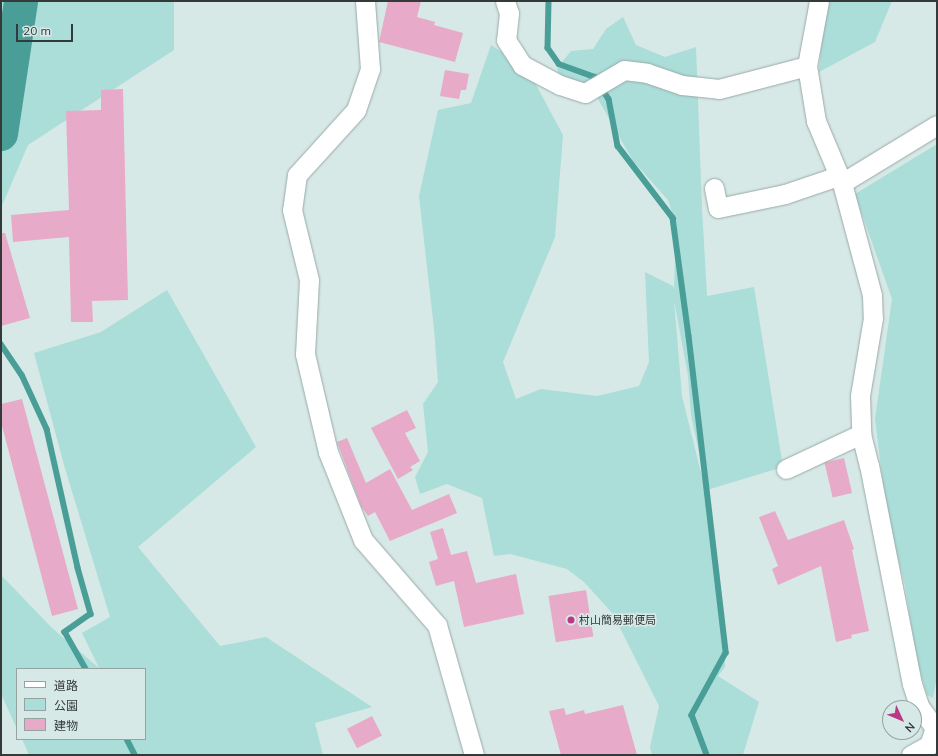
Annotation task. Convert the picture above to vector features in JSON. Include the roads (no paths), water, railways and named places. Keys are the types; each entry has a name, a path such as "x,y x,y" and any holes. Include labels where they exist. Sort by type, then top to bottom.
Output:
{"street":[{"path":"365,1 370,69 356,110 297,175 292,210 309,280 305,354 328,452 363,540 437,625 474,755"},
{"path":"505,1 509,13 506,40 522,65 560,85 585,93 624,70 647,73 682,86 719,89 807,66"},
{"path":"819,1 807,66 816,121 840,180 872,295 873,318 860,396 861,434 869,465 912,684 919,706 935,737 911,755"},
{"path":"714,188 718,208 785,194 840,180 937,125"},
{"path":"786,469 861,434"}],"waterway":[{"path":"1,134 21,1"},
{"path":"549,1 548,48 559,64 595,77 609,99 618,146 673,218 689,336 726,653 692,715 707,755"},
{"path":"1,344 22,375 47,429 78,568 91,614 65,632 85,668"},
{"path":"128,740 135,755"}],"place":[{"name":"村山簡易郵便局","path":"571,620"}]}
